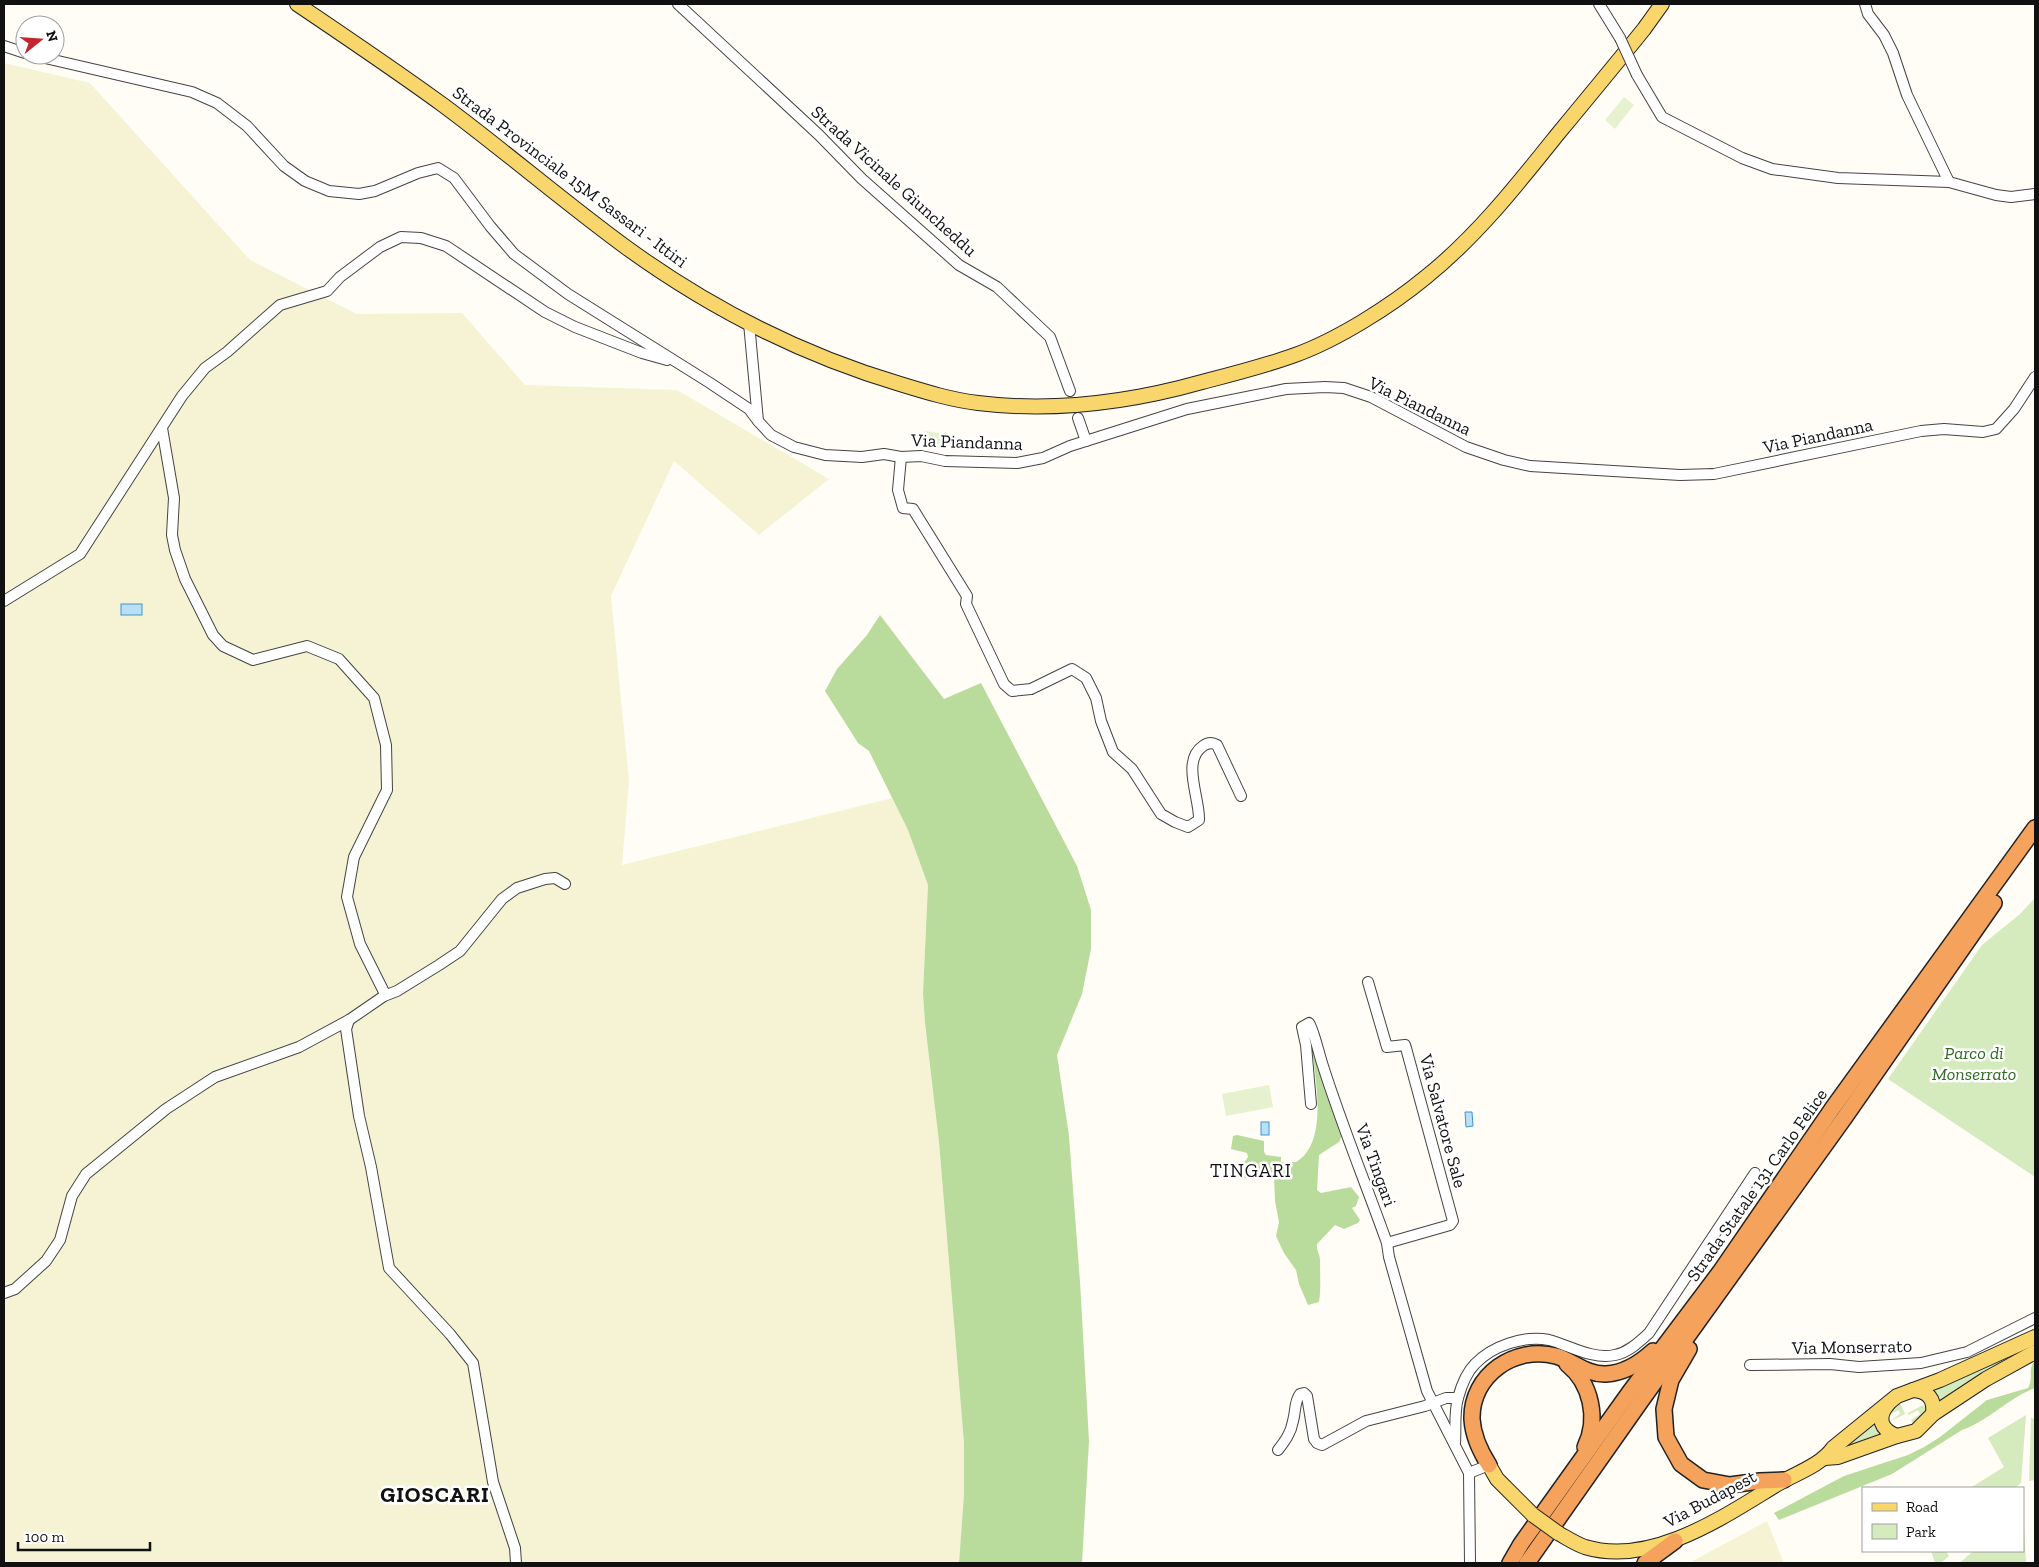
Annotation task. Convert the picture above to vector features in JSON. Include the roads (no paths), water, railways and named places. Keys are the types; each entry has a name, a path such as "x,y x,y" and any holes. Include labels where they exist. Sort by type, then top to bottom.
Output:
{"highway":[{"name":"Strada Statale 131 Carlo Felice","path":"1510,1563 1521,1544 1720,1272 1832,1110 2035,828"},
{"name":"Strada Statale 131 Carlo Felice","path":"1527,1563 1845,1117 2035,844"},
{"path":"1742,1260 1671,1380 1664,1409 1666,1437 1680,1464 1703,1480 1730,1485 1760,1480 1784,1480"},
{"path":"1488,1465 1480,1451 1472,1420 1473,1404 1477,1391 1491,1371 1513,1357 1536,1354 1556,1356 1592,1372 1606,1374 1638,1364 1652,1352 1720,1272"},
{"path":"1556,1356 1578,1373 1588,1393 1593,1416 1590,1438 1568,1479"},
{"path":"1645,1563 1675,1541"}],"main road":[{"name":"Strada Provinciale 15M Sassari - Ittiri","path":"297,4 442,105 630,250 694,292 748,323 792,345 854,370 926,392 975,402 1012,406 1072,404 1160,393 1294,356 1330,340 1368,317 1425,278 1452,254 1514,190 1662,4"},
{"name":"Via Budapest","path":"1488,1465 1496,1479 1533,1514 1558,1533 1585,1547 1618,1552 1675,1541 1738,1508 1825,1458 1833,1448 1898,1396 1940,1380 2035,1337"},
{"name":"Via Budapest","path":"1825,1458 1838,1458 1916,1431 1933,1414 1986,1378 2035,1352"},
{"path":"1913,1390 1921,1391 1933,1400 1933,1414"},
{"path":"1888,1403 1882,1413 1882,1426 1887,1432 1897,1436"}],"street":[{"name":"Strada Vicinale Giuncheddu","path":"678,4 876,191 958,265 997,287 1050,337 1070,391"},
{"path":"1599,4 1620,38 1662,117 1742,158 1772,169 1838,178 1949,182 1996,195 2011,197 2035,194"},
{"path":"1865,4 1868,14 1889,44 1907,95 1949,182"},
{"name":"Via Piandanna","path":"65,63 192,92 217,103 247,126 284,166 305,181 329,191 359,194 375,191 418,173 438,168 454,178 514,254 568,294 748,410 772,435 794,446 825,455 862,457 884,454 901,457 921,456 945,461 1018,462 1043,458 1070,446 1188,409 1286,389 1325,387 1344,388 1371,397 1466,447 1521,464 1680,475 1714,474 1920,431 1944,429 1983,432 1996,429 2014,409 2035,377"},
{"path":"4,601 80,554 182,396 205,368 228,352 280,305 327,291 340,277 380,247 401,237 421,238 446,246 544,312 575,327 642,354 675,362"},
{"path":"748,323 758,421"},
{"path":"1078,418 1086,441"},
{"path":"162,428 174,498 172,535 175,550 184,579 213,635 223,646 253,660 307,646 339,659 374,698 386,745 387,790 354,857 347,896 360,944 384,992 384,996"},
{"path":"901,457 898,490 903,508 913,509 967,596 966,604 1004,684 1012,691 1031,688 1072,669 1086,678 1096,698 1101,721 1113,752 1132,769 1161,814 1175,822 1188,827 1199,820 1199,807 1192,776 1192,765 1198,749 1206,743 1217,745 1241,796"},
{"path":"4,1293 15,1289 46,1261 60,1240 72,1196 86,1174 166,1109 215,1077 299,1047 349,1020 384,996 397,991 460,951 502,899 518,888 545,879 555,878 565,884"},
{"name":"Via Salvatore Sale","path":"1368,982 1387,1047 1405,1045 1453,1221 1450,1225 1387,1243"},
{"path":"349,1020 346,1030 359,1116 371,1167 389,1268 450,1334 473,1362 494,1482 515,1548 516,1563"},
{"name":"Via Tingari","path":"1311,1104 1306,1045 1302,1027 1309,1023 1312,1027 1323,1069 1387,1243 1389,1257 1431,1403 1469,1473"},
{"path":"1454,1443 1458,1398 1474,1364 1497,1349 1515,1342 1534,1339 1548,1340 1583,1353 1614,1356 1632,1348 1649,1333 1755,1173"},
{"name":"Via Monserrato","path":"1750,1365 1830,1364 1859,1367 1921,1363 1967,1352 2035,1318"},
{"path":"1278,1450 1287,1438 1293,1423 1296,1400 1300,1394 1304,1393 1307,1396 1314,1439 1322,1445 1366,1421 1425,1406 1446,1398 1458,1398"},
{"path":"1470,1563 1469,1473 1488,1465"}],"water":[{"path":"121,604 142,604 142,615 121,615"},
{"path":"1465,1112 1472,1112 1473,1126 1466,1127"},
{"path":"1261,1122 1269,1122 1269,1135 1261,1135"}],"district":[{"name":"TINGARI","path":"1251,1170"},
{"name":"GIOSCARI","path":"435,1494"}],"park label":[{"name":"Parco di Monserrato","path":"1974,1063"}]}
